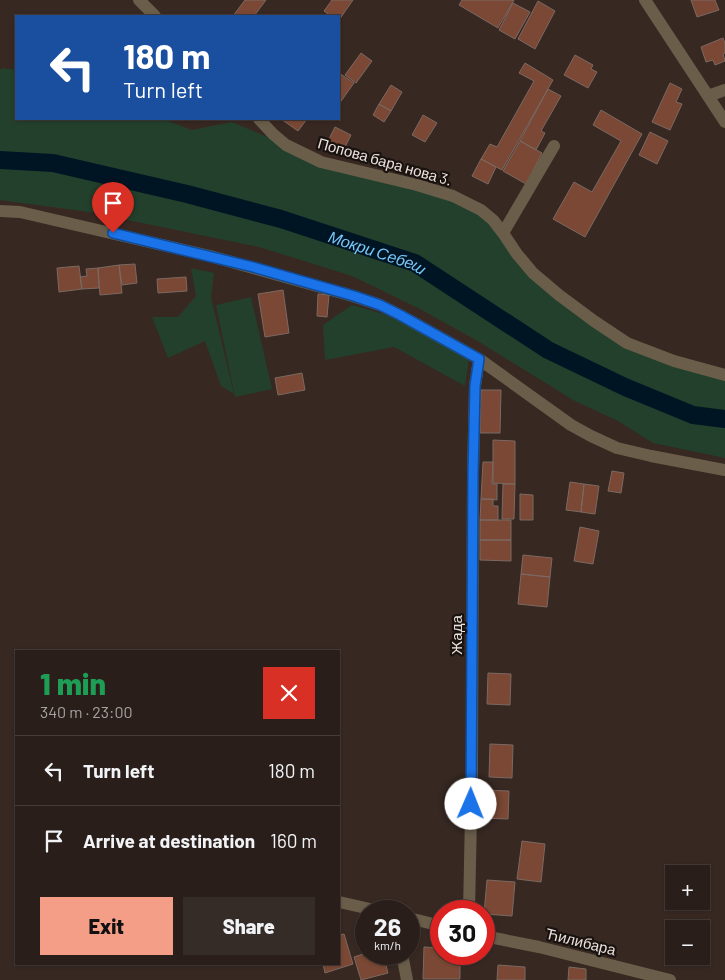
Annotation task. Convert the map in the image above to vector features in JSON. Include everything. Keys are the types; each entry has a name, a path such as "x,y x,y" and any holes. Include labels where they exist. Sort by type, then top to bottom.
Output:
{"street":[{"path":"139,0 154,15"},
{"path":"645,0 725,122"},
{"path":"708,96 725,90"},
{"name":"Попова бара нова 3.","path":"260,120 286,145 321,162 417,185 453,196 481,210 493,220 533,273 594,321 627,343 674,361 725,375"},
{"path":"503,233 554,146"},
{"path":"0,210 20,212 201,254 253,267 380,305 479,359 571,425 591,436 617,448 725,470"},
{"name":"Жада","path":"469,900 472,768 473,474 475,386 479,359"},
{"path":"340,902 355,906"},
{"name":"Ћилибара","path":"495,938 539,947 670,980"},
{"path":"404,965 407,980"}],"green space":[{"path":"3,68 15,70 15,120 166,120 192,130 232,122 286,145 481,210 517,254 627,343 725,375 725,458 653,443 618,421 573,400 476,340 418,308 352,276 259,247 89,212 0,200 0,70"},
{"path":"191,268 214,273 211,297 234,394 221,386 205,341 168,358 152,317 178,317 196,296"},
{"path":"251,297 272,389 235,397 216,305"},
{"path":"352,305 387,315 469,358 465,386 394,347 325,360 323,325"}],"building":[{"path":"245,0 266,0 255,15 234,15"},
{"path":"332,0 353,0 340,19 340,15 330,15 324,11"},
{"path":"462,0 514,0 498,28 459,5"},
{"path":"691,0 715,0 719,10 697,17"},
{"path":"538,1 555,11 535,49 518,39"},
{"path":"513,3 530,12 515,39 499,30"},
{"path":"723,38 725,43 725,53 723,54 725,61 715,65 713,60 706,62 701,47"},
{"path":"361,53 372,61 356,83 345,75"},
{"path":"575,55 593,65 591,69 597,72 588,88 564,75"},
{"path":"525,63 553,80 502,170 481,159 490,144 497,147 534,81 519,73"},
{"path":"340,74 354,83 340,103"},
{"path":"670,83 682,89 676,102 682,104 670,130 652,122"},
{"path":"391,85 402,92 391,111 379,104"},
{"path":"548,89 561,96 541,131 545,133 536,150 520,141"},
{"path":"379,104 391,111 384,122 373,115"},
{"path":"601,110 642,134 585,237 553,219 574,182 592,192 621,141 593,125"},
{"path":"423,115 437,123 425,142 412,135"},
{"path":"282,120 306,120 298,131"},
{"path":"335,127 351,135 344,149 328,141"},
{"path":"650,132 668,141 657,164 639,155"},
{"path":"520,141 542,153 526,184 503,171"},
{"path":"481,159 496,167 488,184 472,176"},
{"path":"135,264 137,283 122,285 119,265"},
{"path":"119,265 122,293 100,295 98,268"},
{"path":"79,266 82,289 59,292 57,268"},
{"path":"98,268 99,288 82,289 80,277 87,276 86,269"},
{"path":"186,277 187,291 158,293 157,279"},
{"path":"283,290 289,333 265,337 258,294"},
{"path":"318,294 329,295 327,317 317,316"},
{"path":"302,373 305,390 278,395 275,378"},
{"path":"481,390 501,390 500,433 480,433"},
{"path":"493,440 515,441 515,484 493,483"},
{"path":"483,462 493,462 492,484 497,484 497,500 481,499"},
{"path":"612,471 624,473 621,493 608,491"},
{"path":"570,482 584,484 581,512 566,510"},
{"path":"503,484 515,484 514,519 502,519"},
{"path":"584,484 599,486 595,514 581,512"},
{"path":"520,494 533,495 533,520 520,520"},
{"path":"481,499 493,499 493,506 498,506 498,520 480,520"},
{"path":"480,520 511,520 511,540 480,540"},
{"path":"580,527 599,531 593,564 574,561"},
{"path":"480,540 511,540 511,561 480,560"},
{"path":"523,555 552,558 550,577 521,574"},
{"path":"521,574 550,577 547,607 518,604"},
{"path":"488,673 511,674 510,705 487,704"},
{"path":"490,744 513,745 512,778 489,777"},
{"path":"484,790 509,791 508,819 483,818"},
{"path":"522,841 545,844 541,882 517,879"},
{"path":"487,880 515,882 512,916 495,915 495,900 485,900"},
{"path":"344,934 353,964 325,973 323,965 340,965 340,935"},
{"path":"424,947 430,947 430,965 460,965 460,979 423,979"},
{"path":"356,965 386,965 388,973 361,980"},
{"path":"498,965 525,967 525,980 497,980"},
{"path":"569,967 586,969 586,980 568,980"}],"waterway":[{"name":"Мокри Себеш","path":"0,160 53,163 187,194 281,219 415,263 548,350 625,387 693,415 725,419"}],"route":[{"path":"113,233 253,267 354,296 380,305 400,315 479,359 475,386 473,474 471,804"}]}
